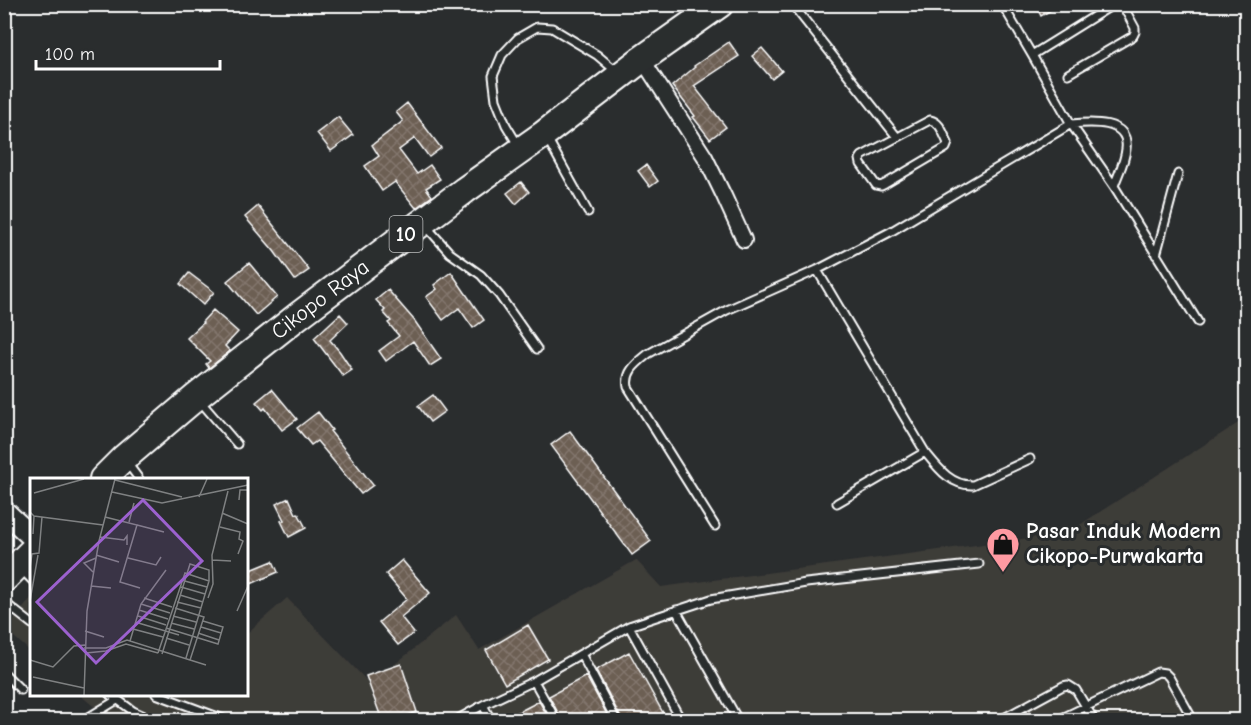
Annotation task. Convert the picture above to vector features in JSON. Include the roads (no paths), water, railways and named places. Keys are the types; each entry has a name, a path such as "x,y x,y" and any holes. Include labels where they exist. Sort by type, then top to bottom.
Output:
{"highway":[{"name":"Cikopo Raya","path":"104,478 123,458 250,353 422,222 720,4"}],"street":[{"path":"642,59 705,157 744,240"},
{"path":"4,511 30,535"}],"lane":[{"path":"792,4 897,137"},
{"path":"1002,4 1071,124 1114,186 1197,322"},
{"path":"1032,54 1114,4"},
{"path":"1068,74 1133,36 1135,28 1122,4"},
{"path":"521,150 506,125 496,100 493,76 502,55 518,38 537,27 552,28 597,55 621,75"},
{"path":"932,120 938,124 948,145 944,150 885,184 878,185 861,164 860,159 864,154 897,137 932,120"},
{"path":"715,526 628,387 629,373 637,363 648,354 727,310 817,270 890,232 1071,124 1098,123 1117,128 1124,135 1126,152 1114,186"},
{"path":"544,134 588,212"},
{"path":"1156,255 1178,174"},
{"path":"422,222 450,253 481,275 499,295 537,349"},
{"path":"817,270 925,452 947,477 965,485 973,485 1030,459"},
{"path":"196,397 237,444"},
{"path":"837,503 925,452"},
{"path":"123,458 138,478"},
{"path":"456,720 534,681 629,626 711,599 806,583 979,564"},
{"path":"4,602 30,622"},
{"path":"676,610 738,720"},
{"path":"629,626 681,720"},
{"path":"581,654 616,720"},
{"path":"1058,720 1158,672 1169,677 1193,720"},
{"path":"4,673 21,690"},
{"path":"534,681 556,720"},
{"path":"1000,720 1068,685 1076,690 1094,720"},
{"path":"112,695 133,711 153,720"},
{"path":"160,695 226,720"},
{"path":"84,720 117,700"},
{"path":"483,705 491,720"},
{"path":"1013,712 1018,720"}],"place":[{"name":"Pasar Induk Modern Cikopo-Purwakarta","path":"1003,573"}]}
